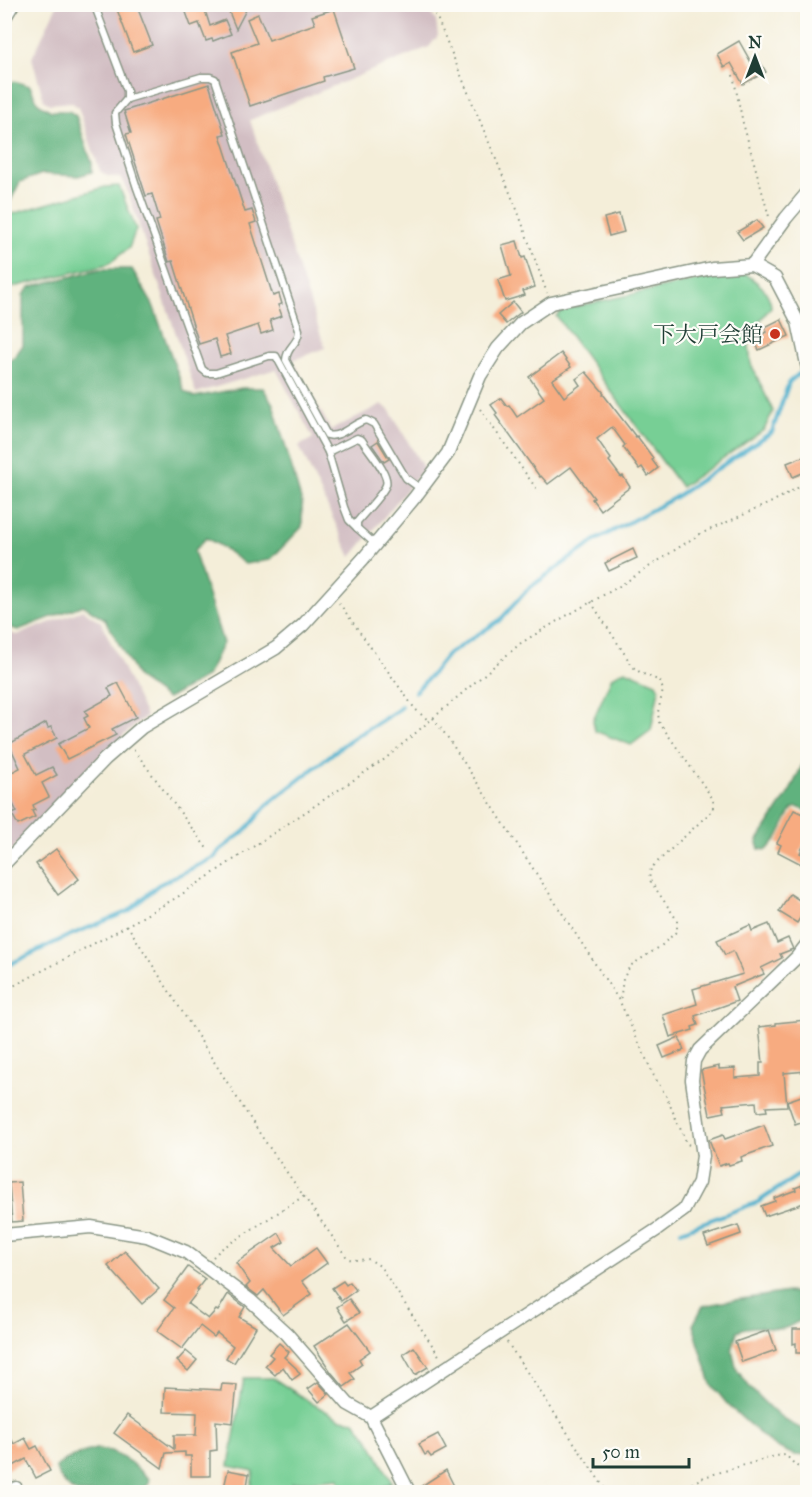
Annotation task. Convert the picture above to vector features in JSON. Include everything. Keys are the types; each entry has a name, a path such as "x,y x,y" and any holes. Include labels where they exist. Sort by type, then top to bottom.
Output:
{"street":[{"path":"4,19 13,4"},
{"path":"752,265 807,192"},
{"path":"4,864 105,759 142,727 276,648 303,625 375,544 448,453 480,376 498,348 521,323 551,303 712,268 752,265 775,278 803,320 807,367"},
{"path":"371,1417 684,1210 699,1182 703,1156 692,1080 694,1061 708,1041 797,957 807,942"},
{"path":"4,1235 91,1227 147,1236 186,1252 250,1300 287,1334 348,1404 371,1417 410,1492"}],"lane":[{"path":"94,4 127,91 127,99"},
{"path":"375,544 350,520 328,452 276,356 269,356 216,373 207,373 202,369 116,123 115,113 127,99 201,77 215,79 299,330 299,338 286,353 286,360 327,435 340,434 366,420 374,424 406,478 421,489"},
{"path":"328,452 357,438 362,440 386,474 387,483 357,522 357,528"}],"path":[{"path":"429,4 437,18 518,212 551,303"},
{"path":"733,75 742,123 774,235"},
{"path":"470,398 538,491"},
{"path":"4,991 176,898 385,759 521,644 618,587 699,535 772,502 807,482"},
{"path":"330,595 339,604 415,709 429,721"},
{"path":"591,602 633,667 660,681 663,690 658,712 659,722 713,799 714,809 651,868 650,879 677,920 677,931 661,946 630,966 623,980 620,1002"},
{"path":"433,718 455,748 620,1002 687,1144 702,1149"},
{"path":"127,740 208,850"},
{"path":"127,925 262,1137 348,1259 369,1259 380,1266 447,1367"},
{"path":"204,1265 221,1250 304,1196"},
{"path":"501,1332 607,1492"},
{"path":"676,1492 704,1477 775,1456 786,1455 794,1464 807,1471"}],"shaded area":[{"path":"57,5 426,5 436,21 438,36 429,47 250,120 325,348 293,360 331,430 382,404 390,411 424,469 351,557 299,446 313,438 276,369 196,393 125,184 120,178 107,176 100,171 78,107 71,102 50,104 44,101 32,58"},
{"path":"83,610 101,622 146,716 103,753 4,858 4,631 17,635"}],"green space":[{"path":"14,81 30,86 38,103 51,111 69,111 76,116 92,163 92,172 78,176 42,174 20,182 9,204 5,207 5,88"},
{"path":"119,186 136,229 129,248 108,264 5,289 5,216 105,187"},
{"path":"100,269 132,269 153,305 184,391 194,397 242,388 263,388 273,404 302,503 302,527 270,560 245,564 206,538 194,551 223,643 207,676 167,699 138,678 105,619 83,605 18,630 5,626 5,364 23,345 23,295 30,287"},
{"path":"743,272 762,287 770,301 771,307 748,339 751,364 773,411 764,430 681,487 556,316 565,309"},
{"path":"625,670 656,683 659,689 651,730 631,745 595,731 593,720 612,677"},
{"path":"807,757 807,811 797,807 792,809 778,837 767,850 759,849 758,840 790,791"},
{"path":"788,1292 807,1294 807,1319 779,1329 744,1328 737,1331 732,1351 737,1370 751,1389 773,1411 802,1429 807,1435 807,1456 794,1455 771,1444 728,1405 711,1384 693,1325 703,1306"},
{"path":"244,1378 273,1378 340,1419 355,1421 369,1440 392,1482 376,1491 369,1492 341,1492 339,1478 292,1483 292,1492 250,1492 254,1471 229,1466"},
{"path":"96,1449 111,1451 130,1462 149,1479 149,1483 141,1492 75,1492 65,1484 56,1467 75,1456"}],"building":[{"path":"115,4 136,4 152,45 133,52"},
{"path":"183,4 203,4 210,26 225,20 231,34 213,41 212,39 206,41 199,23 191,26"},
{"path":"234,4 249,4 236,29 227,7"},
{"path":"334,9 354,68 323,77 324,81 250,106 232,52 257,43 247,19 258,14 269,40 315,24 312,16"},
{"path":"739,41 752,64 759,60 766,72 743,84 731,63 724,67 717,54"},
{"path":"209,84 225,134 220,135 245,212 252,210 256,222 250,224 273,296 279,294 282,304 278,305 282,316 270,320 273,330 261,334 258,325 225,336 231,354 220,357 215,339 199,344 173,261 169,262 156,221 160,220 152,194 146,196 126,134 131,133 124,111"},
{"path":"619,214 624,232 609,236 604,218"},
{"path":"757,220 763,228 743,240 737,232"},
{"path":"517,241 535,287 523,291 525,295 505,301 498,280 511,276 502,245"},
{"path":"513,302 521,312 506,324 498,315"},
{"name":"下大戸会館","path":"781,319 789,336 759,350 753,338 767,332 765,327"},
{"path":"561,353 571,367 552,380 564,397 580,385 576,379 586,372 637,436 658,468 648,476 642,467 639,469 612,427 597,439 611,459 609,461 630,487 600,510 571,467 548,484 540,477 495,415 497,413 491,405 501,398 517,417 544,398 529,377"},
{"path":"378,441 389,459 384,462 372,445"},
{"path":"807,455 807,471 793,477 787,463"},
{"path":"633,549 637,558 609,571 605,563"},
{"path":"118,683 136,717 112,729 116,735 67,759 58,744 89,728 84,718 88,716 85,711 112,696 108,688"},
{"path":"46,723 57,738 25,754 36,775 52,767 57,775 42,783 49,797 33,805 35,810 32,811 35,817 18,825 12,814 17,812 4,786 4,776 20,768 9,744"},
{"path":"794,810 807,816 807,837 800,853 807,856 807,867 778,852 781,845 777,843"},
{"path":"56,849 79,879 58,895 36,864"},
{"path":"790,894 807,905 807,918 802,915 797,923 779,912"},
{"path":"769,924 777,943 788,938 793,949 780,954 782,958 761,968 764,974 732,987 737,1001 695,1016 698,1025 692,1027 693,1030 670,1037 663,1015 697,1004 693,989 743,974 733,951 725,955 717,940 750,925 752,931"},
{"path":"806,1020 807,1071 784,1073 787,1106 766,1107 767,1111 757,1112 756,1102 723,1105 725,1112 710,1115 701,1070 719,1066 719,1069 735,1068 735,1078 760,1076 760,1063 763,1063 759,1027"},
{"path":"679,1037 684,1050 664,1058 659,1046"},
{"path":"807,1094 807,1120 795,1124 787,1101"},
{"path":"764,1125 772,1146 741,1157 742,1161 719,1166 709,1140 723,1135 725,1139"},
{"path":"20,1182 23,1221 12,1222 9,1183"},
{"path":"807,1183 807,1202 765,1216 761,1206"},
{"path":"738,1225 741,1234 708,1246 704,1236"},
{"path":"279,1233 284,1242 274,1248 291,1266 316,1248 327,1263 302,1281 312,1294 283,1315 264,1290 258,1296 246,1287 250,1283 236,1263"},
{"path":"125,1251 159,1289 142,1304 108,1266"},
{"path":"188,1267 205,1279 188,1304 208,1319 216,1310 218,1311 228,1294 245,1307 239,1317 256,1327 234,1363 226,1358 233,1346 217,1333 214,1337 200,1326 182,1349 157,1331 174,1308 164,1300"},
{"path":"343,1281 346,1285 350,1282 356,1290 341,1301 332,1288"},
{"path":"349,1299 359,1313 346,1321 337,1307"},
{"path":"349,1323 370,1351 359,1359 362,1364 350,1373 355,1379 344,1387 314,1346"},
{"path":"793,1329 807,1329 807,1353 796,1353 796,1343 793,1344"},
{"path":"769,1330 776,1350 742,1362 735,1342"},
{"path":"279,1343 289,1352 284,1357 300,1374 292,1380 283,1367 275,1375 265,1366 273,1357 269,1354"},
{"path":"414,1347 428,1367 415,1375 403,1354"},
{"path":"186,1351 197,1360 188,1371 177,1361"},
{"path":"318,1382 329,1394 319,1402 308,1389"},
{"path":"222,1384 237,1385 233,1423 216,1421 217,1450 210,1451 210,1476 191,1476 191,1456 185,1456 185,1452 166,1453 162,1468 114,1433 127,1415 174,1449 174,1435 196,1435 197,1413 164,1412 165,1387 221,1390"},
{"path":"438,1434 446,1449 431,1457 428,1453 425,1455 419,1444"},
{"path":"25,1438 31,1449 37,1446 50,1471 36,1478 26,1459 4,1471 4,1444 12,1440 14,1444"},
{"path":"228,1470 249,1474 246,1492 223,1492"},
{"path":"446,1470 457,1492 417,1492 417,1489"}],"waterway":[{"path":"415,692 447,655 500,620 529,588 596,540 674,498 772,432 789,382 800,373 807,372"},
{"path":"4,967 66,937 129,911 158,885 215,857 219,851 247,829 267,805 347,742 401,706"},
{"path":"681,1231 758,1202 800,1174 808,1164"}],"place":[{"name":"下大戸会館","path":"775,334"}]}
